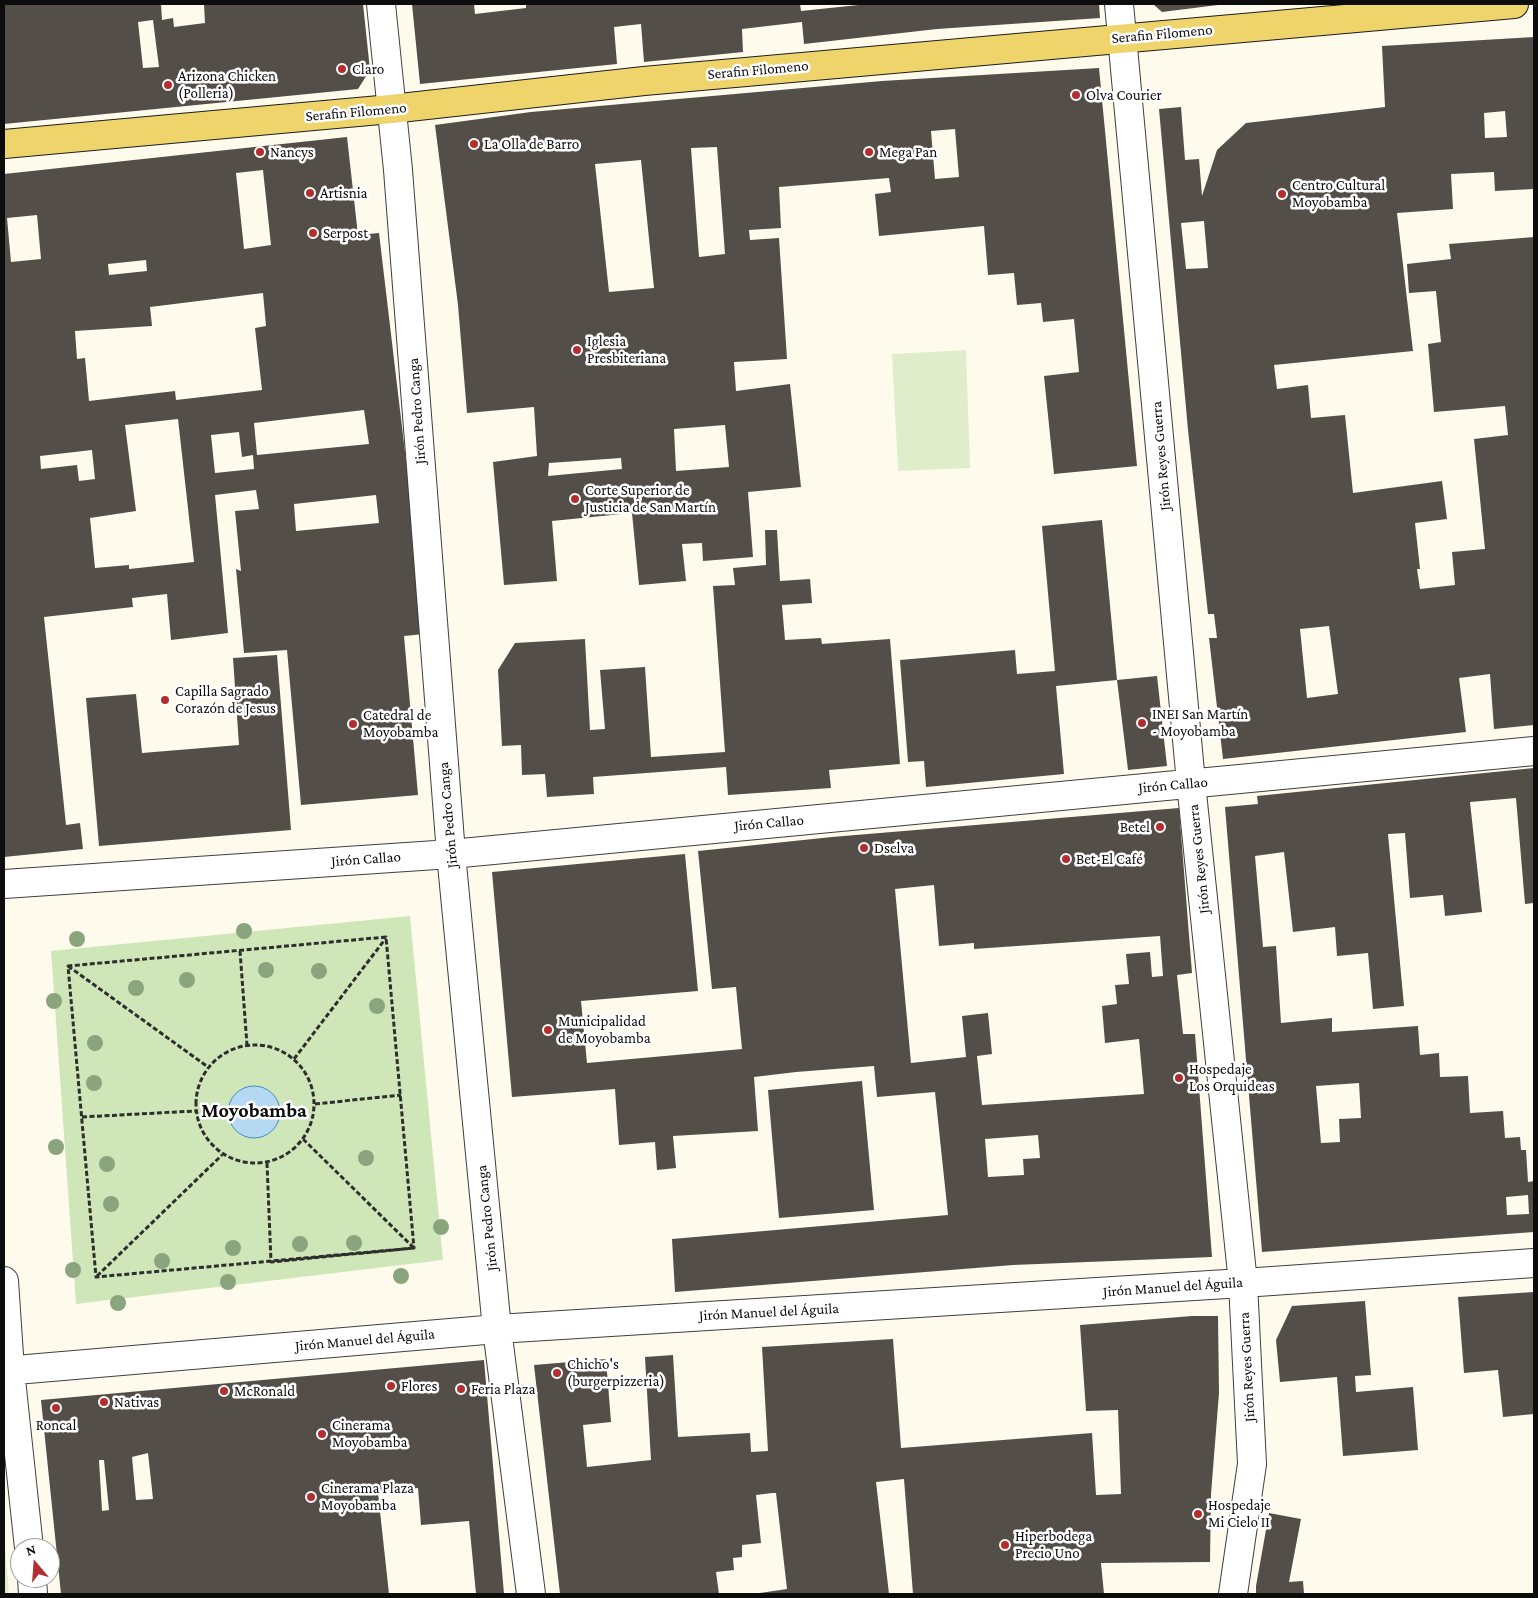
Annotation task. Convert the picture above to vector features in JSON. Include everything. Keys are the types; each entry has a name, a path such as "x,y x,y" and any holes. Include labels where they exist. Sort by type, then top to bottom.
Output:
{"main road":[{"name":"Serafin Filomeno","path":"4,144 391,109 654,80 1122,37 1514,4"}],"street":[{"name":"Jirón Pedro Canga","path":"381,4 399,180 451,854 498,1329 532,1594"},
{"name":"Jirón Reyes Guerra","path":"1119,4 1191,783 1242,1283 1252,1464 1233,1594"},
{"name":"Jirón Callao","path":"4,884 451,854 1534,751"},
{"name":"Jirón Manuel del Águila","path":"7,1371 498,1329 1534,1263"},
{"path":"4,1281 7,1371 27,1538"}],"path":[{"path":"68,966 386,937"},
{"path":"294,1059 386,937"},
{"path":"386,937 414,1248"},
{"path":"240,950 247,1045"},
{"path":"68,966 208,1067"},
{"path":"68,966 96,1277"},
{"path":"247,1045 272,1047 294,1059 310,1079 315,1104 309,1131 303,1139 292,1152 267,1163 244,1164 222,1155 203,1136 194,1111 197,1088 208,1067 225,1052 247,1045"},
{"path":"315,1104 401,1096"},
{"path":"82,1117 194,1111"},
{"path":"303,1139 414,1248"},
{"path":"96,1277 222,1155"},
{"path":"267,1163 270,1262 414,1248"},
{"path":"96,1277 414,1248"}],"green space":[{"path":"966,350 970,468 898,471 892,354"},
{"path":"410,916 443,1260 76,1304 51,951"},
{"path":"5,1547 9,1594 4,1594"}],"water":[{"path":"254,1086 264,1088 272,1094 278,1102 280,1112 278,1122 272,1130 264,1136 254,1138 244,1136 236,1130 230,1122 228,1112 230,1102 236,1094 244,1088"}],"building":[{"path":"4,4 161,4 162,20 173,18 174,27 205,23 204,4 363,4 370,70 358,89 4,124","holes":["153,20 159,67 143,68 138,22"]},
{"path":"412,4 474,4 475,14 526,8 526,4 800,4 801,11 868,4 1099,4 1100,18 937,29 804,44 802,22 742,29 743,52 644,62 641,24 614,27 617,64 420,84"},
{"path":"1153,4 1218,4 1218,5 1162,12"},
{"path":"1534,37 1534,189 1495,191 1494,172 1451,174 1453,209 1397,213 1413,351 1274,365 1277,389 1308,385 1311,418 1345,415 1353,493 1442,481 1447,519 1415,523 1420,569 1417,569 1420,589 1455,585 1452,552 1485,549 1474,439 1508,435 1505,406 1434,412 1428,344 1441,342 1436,291 1409,293 1407,264 1451,259 1449,244 1534,237 1534,725 1494,729 1490,674 1459,678 1466,732 1223,759 1209,638 1217,638 1214,614 1208,614 1188,430 1159,109 1181,107 1185,160 1199,159 1202,196 1217,150 1246,123 1385,107 1382,46","holes":["1505,111 1507,137 1485,138 1484,113","1204,221 1208,268 1186,269 1181,223","1329,626 1338,694 1307,698 1300,629"]},
{"path":"1099,68 1137,466 1054,474 1044,376 1079,372 1074,319 1043,322 1041,303 1017,305 1014,273 988,275 984,226 879,236 875,194 891,192 889,178 779,187 781,228 749,230 750,240 779,238 787,359 734,362 736,391 790,384 801,487 748,492 753,557 703,561 702,543 682,544 686,581 639,585 632,513 552,521 557,581 504,585 493,462 537,456 534,407 467,413 458,305 435,125 531,112 882,81","holes":["955,129 959,177 935,179 931,131","717,147 725,254 699,257 691,148","641,160 654,288 609,292 595,164","725,425 729,467 676,471 674,429","621,458 622,469 548,476 549,463"]},
{"path":"347,137 358,235 379,233 409,486 424,634 404,636 418,795 301,805 287,650 244,653 236,569 241,571 235,511 259,509 256,490 215,495 228,633 171,640 167,594 132,598 133,607 44,617 66,825 80,823 83,849 4,857 4,174","holes":["263,170 271,245 244,249 236,173","37,215 41,259 11,262 7,218","146,260 147,271 109,275 108,264","263,293 266,326 255,328 262,390 176,400 175,391 89,401 85,358 77,359 75,331 152,326 150,307","364,410 369,444 257,455 254,423","178,419 194,562 129,569 129,565 95,568 90,518 136,511 125,425","239,432 242,457 253,455 254,469 215,473 211,435","92,450 95,479 79,481 77,465 41,469 40,456","376,495 379,523 296,531 294,504"]},
{"path":"1102,520 1117,680 1056,686 1064,774 926,787 924,761 908,762 900,660 1015,650 1017,674 1055,671 1042,526"},
{"path":"765,530 777,530 780,581 810,579 812,603 782,605 785,640 821,638 822,644 890,639 900,764 829,770 831,788 728,795 726,767 593,777 594,794 547,797 545,774 522,775 521,745 502,746 498,670 515,643 585,639 590,730 605,729 600,670 645,667 651,757 725,752 713,586 735,585 733,568 766,565"},
{"path":"277,655 291,830 99,846 86,698 136,694 142,753 239,745 233,658"},
{"name":"INEI San Martín - Moyobamba","path":"1157,676 1167,766 1128,770 1117,680"},
{"path":"1534,768 1534,903 1525,904 1516,798 1470,802 1482,912 1445,916 1443,895 1410,898 1405,833 1388,834 1404,1006 1373,1009 1368,953 1337,956 1335,927 1293,932 1284,852 1255,856 1263,947 1276,946 1281,1023 1332,1018 1332,1032 1418,1026 1420,1055 1439,1053 1440,1077 1468,1076 1470,1113 1503,1111 1505,1138 1520,1137 1521,1150 1526,1150 1528,1182 1534,1181 1534,1232 1262,1252 1225,807 1258,804 1257,796","holes":["1359,1083 1361,1118 1339,1119 1340,1142 1321,1143 1316,1086","1528,1195 1529,1214 1507,1215 1506,1197"]},
{"path":"1179,808 1192,973 1177,975 1183,1034 1195,1034 1212,1257 1013,1265 675,1292 672,1239 948,1215 935,1092 877,1097 874,1066 754,1077 758,1131 673,1136 676,1168 657,1170 655,1142 619,1145 615,1089 512,1097 492,872 685,854 698,991 581,1001 587,1063 742,1049 736,987 712,989 698,851 832,837","holes":["934,885 939,946 974,943 974,949 1160,936 1163,976 1152,977 1150,952 1126,954 1129,984 1115,985 1117,1004 1102,1006 1105,1043 1139,1039 1144,1094 982,1105 977,1056 992,1054 988,1013 962,1016 966,1057 911,1063 895,889","1038,1135 1040,1158 1023,1159 1024,1175 988,1177 985,1139"]},
{"path":"862,1081 874,1210 779,1218 768,1090"},
{"path":"1534,1292 1534,1414 1503,1417 1498,1370 1464,1373 1458,1297"},
{"path":"1365,1301 1371,1375 1355,1376 1356,1392 1413,1387 1418,1450 1343,1456 1337,1377 1280,1382 1276,1340 1292,1306"},
{"path":"1192,1316 1218,1316 1219,1393 1211,1494 1210,1562 1101,1563 1104,1594 913,1594 904,1479 876,1482 889,1594 753,1594 787,1589 776,1493 772,1493 756,1495 761,1543 742,1545 742,1557 733,1558 734,1570 716,1572 719,1594 560,1594 534,1365 606,1359 611,1422 583,1425 587,1467 651,1460 645,1357 673,1355 678,1437 750,1433 751,1452 768,1451 762,1347 893,1339 901,1448 1092,1433 1096,1495 1121,1494 1118,1410 1086,1411 1080,1325"},
{"path":"484,1360 504,1594 476,1594 469,1521 421,1525 418,1488 378,1493 389,1594 61,1594 60,1538 55,1538 41,1400","holes":["148,1453 153,1499 136,1500 132,1457","99,1460 104,1460 109,1510 102,1511"]},
{"path":"1269,1513 1301,1519 1289,1582 1303,1581 1304,1594 1256,1594"}],"place":[{"name":"Claro","path":"342,69"},
{"name":"Arizona Chicken (Polleria)","path":"168,85"},
{"name":"Olva Courier","path":"1076,95"},
{"name":"La Olla de Barro","path":"474,144"},
{"name":"Nancys","path":"260,152"},
{"name":"Mega Pan","path":"869,152"},
{"name":"Artisnia","path":"310,193"},
{"name":"Centro Cultural Moyobamba","path":"1282,194"},
{"name":"Serpost","path":"313,233"},
{"name":"Iglesia Presbiteriana","path":"577,350"},
{"name":"Corte Superior de Justicia de San Martín","path":"575,499"},
{"name":"Capilla Sagrado Corazón de Jesus","path":"165,700"},
{"name":"INEI San Martín - Moyobamba","path":"1142,723"},
{"name":"Catedral de Moyobamba","path":"353,724"},
{"name":"Betel","path":"1160,827"},
{"name":"Dselva","path":"864,848"},
{"name":"Bet-El Café","path":"1066,859"},
{"name":"Municipalidad de Moyobamba","path":"548,1030"},
{"name":"Hospedaje Los Orquideas","path":"1179,1078"},
{"name":"Chicho's (burgerpizzeria)","path":"557,1373"},
{"name":"Flores","path":"391,1386"},
{"name":"Feria Plaza","path":"461,1389"},
{"name":"McRonald","path":"224,1391"},
{"name":"Nativas","path":"104,1402"},
{"name":"Roncal","path":"56,1408"},
{"name":"Cinerama Moyobamba","path":"322,1434"},
{"name":"Cinerama Plaza Moyobamba","path":"311,1497"},
{"name":"Hospedaje Mi Cielo II","path":"1198,1514"},
{"name":"Hiperbodega Precio Uno","path":"1005,1545"}],"district":[{"name":"Moyobamba","path":"254,1111"}]}
